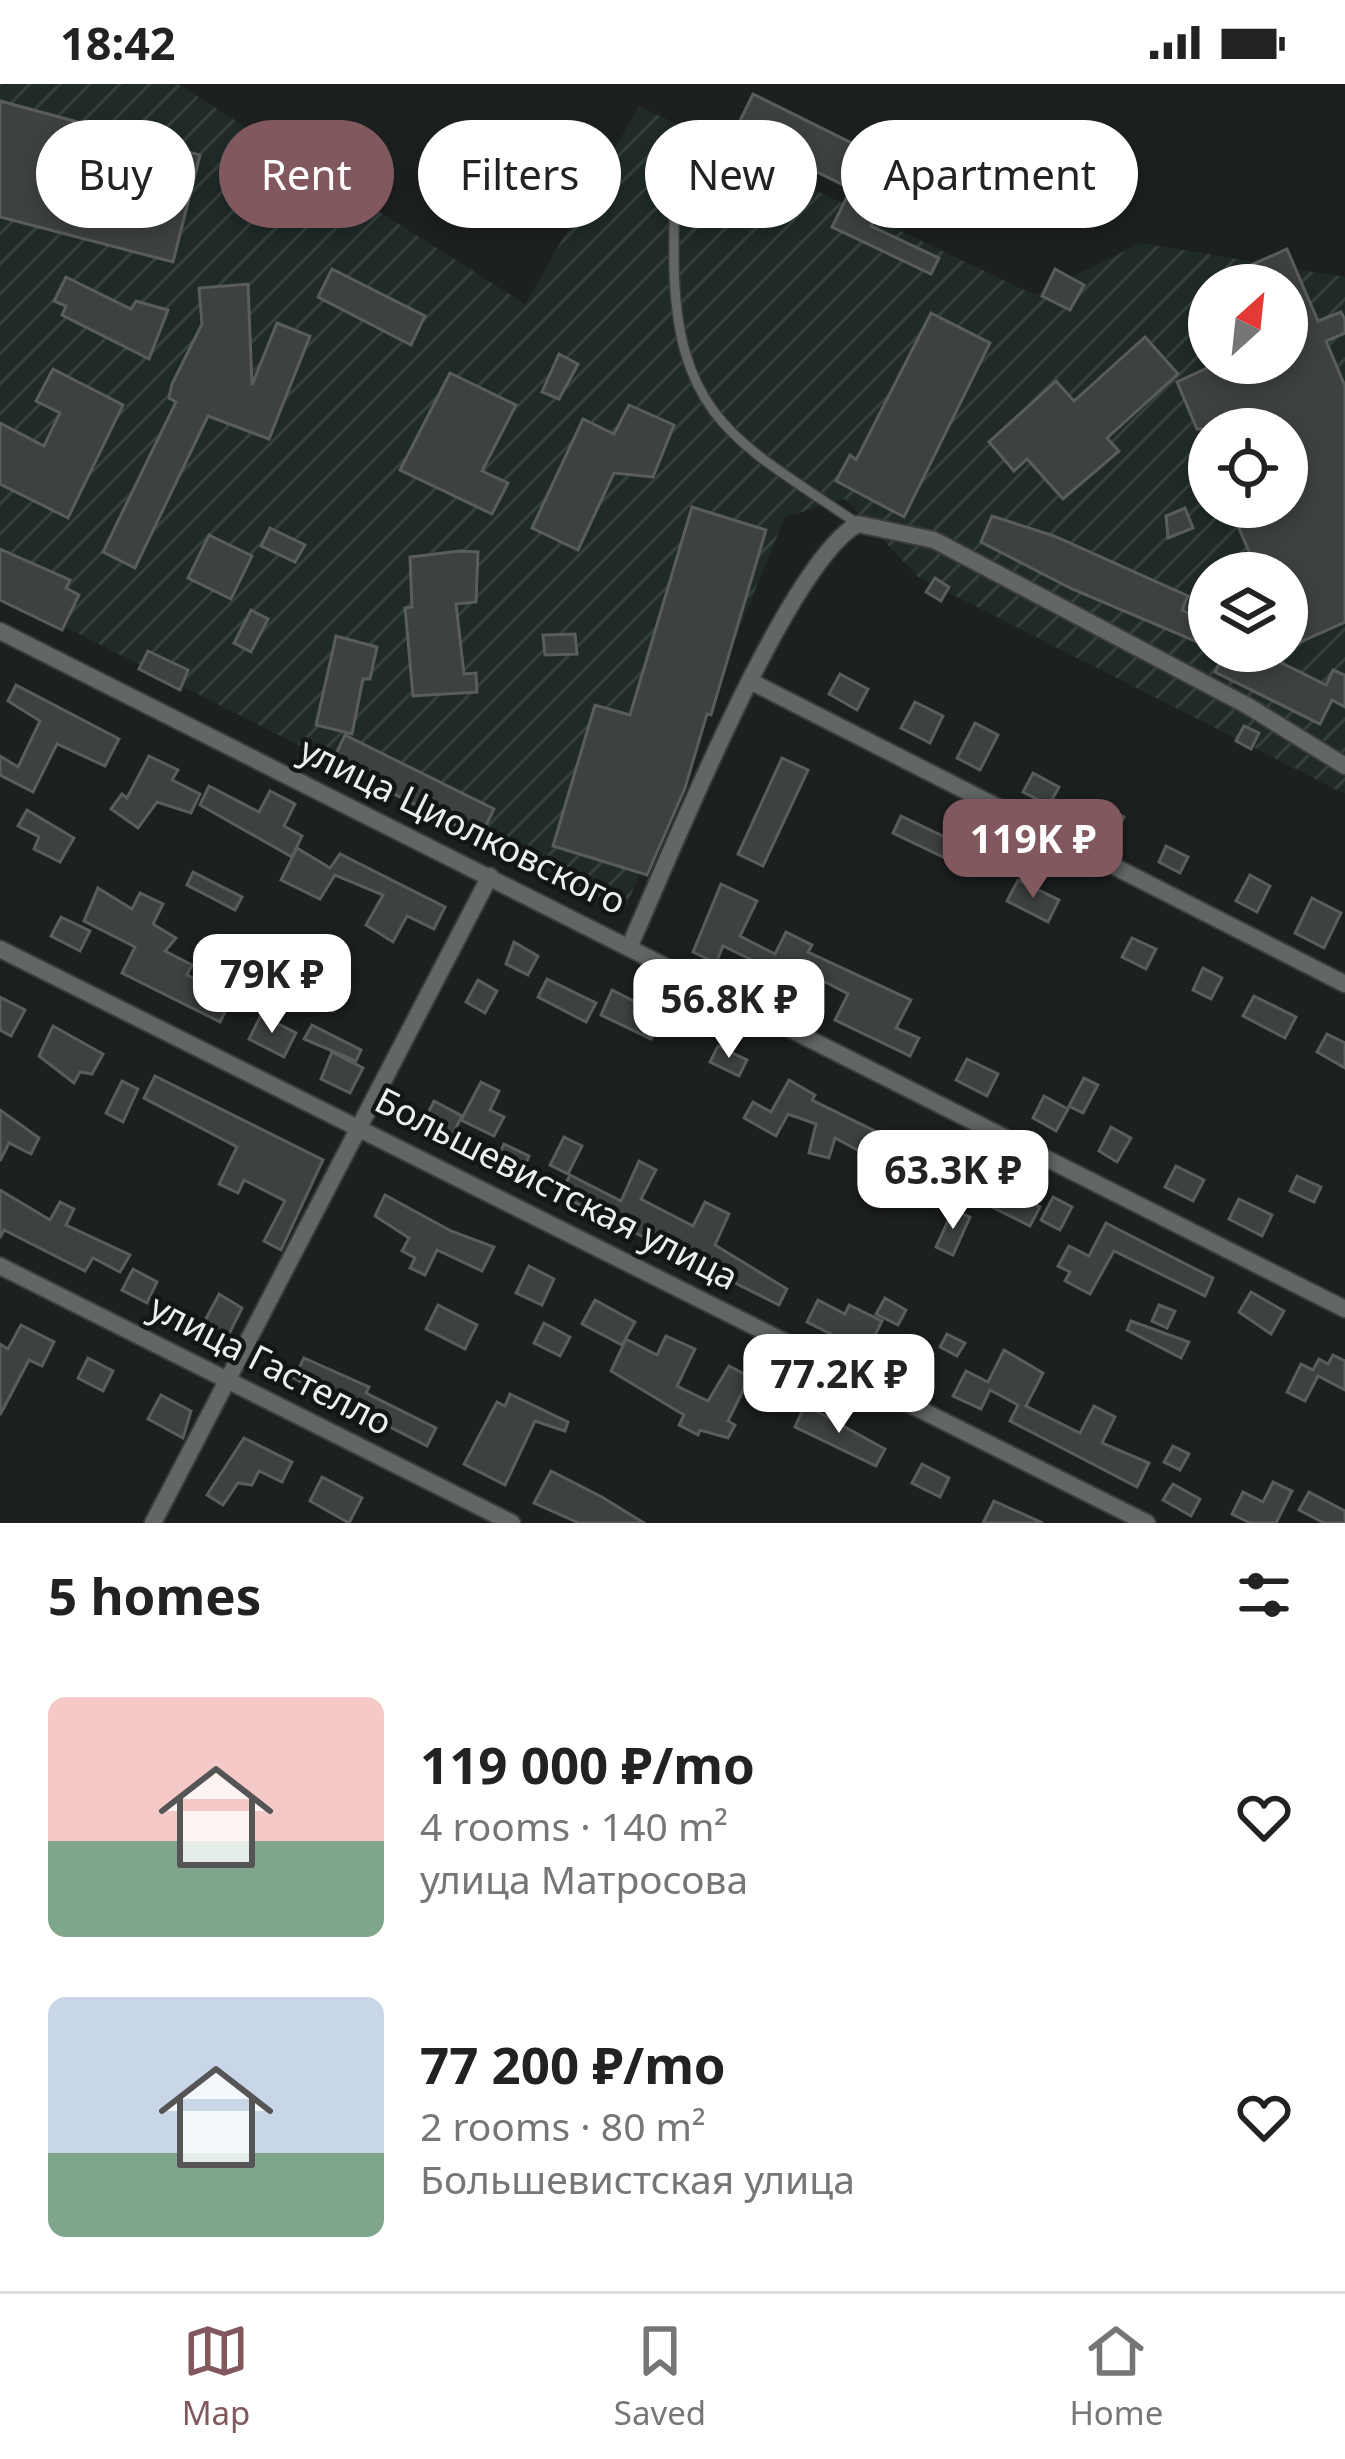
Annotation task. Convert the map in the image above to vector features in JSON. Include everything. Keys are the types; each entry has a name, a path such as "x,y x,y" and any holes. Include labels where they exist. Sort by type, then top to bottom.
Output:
{"street":[{"path":"630,945 750,681 826,549 858,524 934,540 1248,706 1345,766"},
{"name":"улица Циолковского","path":"0,632 630,945 1345,1309"},
{"path":"750,681 1345,984"},
{"path":"153,1523 490,876"},
{"name":"Большевистская улица","path":"0,949 1147,1523"},
{"name":"улица Гастелло","path":"0,1266 512,1523"}],"lane":[{"path":"674,228 675,325 688,373 737,441 858,524"}],"shaded area":[{"path":"0,84 178,84 235,120 219,120 219,228 394,228 394,221 525,304 569,228 621,228 621,137 639,106 668,120 645,120 645,228 817,228 817,191 841,202 841,228 895,228 1035,295 1141,243 1267,264 1188,264 1188,384 1308,384 1308,271 1345,277 1345,794 918,577 845,499 785,517 625,910 0,594"}],"building":[{"path":"753,94 805,120 740,120"},
{"path":"0,101 70,120 36,120 36,226 0,217"},
{"path":"817,126 841,138 841,184 817,172"},
{"path":"841,209 841,228 875,228 939,258 931,274 832,227"},
{"path":"42,228 182,228 173,262"},
{"path":"1287,249 1293,264 1253,264"},
{"path":"332,269 425,316 411,345 318,297"},
{"path":"1055,269 1084,285 1070,310 1042,296"},
{"path":"66,277 131,309 136,301 168,310 149,359 62,315 66,306 54,301"},
{"path":"248,284 252,385 277,323 310,336 269,439 208,416 135,568 103,552 176,402 169,398 172,384 202,324 199,288"},
{"path":"1308,298 1318,321 1341,312 1345,333 1326,341 1345,386 1345,622 1308,639 1308,552 1249,552 1239,528 1308,528 1308,408 1188,408 1177,382 1188,377 1188,384 1308,384"},
{"path":"931,313 990,343 904,517 836,481 850,455 856,460"},
{"path":"1145,337 1178,374 1107,438 1119,451 1063,499 1027,459 1014,471 989,442 1056,381 1074,401"},
{"path":"559,354 578,364 559,399 542,392"},
{"path":"53,369 123,405 68,518 0,484 0,423 44,446 60,413 36,401"},
{"path":"450,373 516,405 482,471 508,483 492,514 400,470"},
{"path":"629,405 674,425 653,477 614,473 578,550 532,528 583,419 614,434"},
{"path":"692,507 766,530 711,715 707,714 685,788 647,875 553,846 595,705 630,715"},
{"path":"1185,508 1188,528 1193,528 1168,538 1166,516"},
{"path":"992,516 1054,536 1188,596 1182,610 1188,613 1188,638 1072,589 981,542"},
{"path":"270,528 305,545 295,562 261,546"},
{"path":"209,535 252,556 231,599 188,578"},
{"path":"0,549 70,580 66,588 79,595 62,630 0,600"},
{"path":"478,552 476,602 456,604 464,674 476,673 477,692 413,696 405,608 412,607 410,557"},
{"path":"935,578 949,587 941,601 926,592"},
{"path":"251,610 268,619 251,652 234,643"},
{"path":"575,634 577,654 545,655 543,635"},
{"path":"336,636 377,647 370,679 363,679 352,734 316,725"},
{"path":"148,651 188,670 180,690 139,669"},
{"path":"1333,670 1345,675 1345,707 1332,700 1320,724 1215,672 1300,672 1326,685"},
{"path":"840,674 868,689 857,710 829,694"},
{"path":"16,685 119,739 105,766 57,744 33,792 0,775 0,756 18,767 40,721 8,701"},
{"path":"915,702 943,716 930,743 901,728"},
{"path":"975,723 998,735 980,770 957,758"},
{"path":"1244,726 1259,733 1251,749 1236,741"},
{"path":"345,735 494,809 480,838 332,762"},
{"path":"149,756 178,770 172,780 200,794 191,813 157,802 138,828 111,809 122,794 127,798"},
{"path":"782,758 808,770 763,866 738,854"},
{"path":"1033,773 1059,787 1049,805 1023,792"},
{"path":"209,786 259,812 270,791 295,804 284,826 302,836 292,857 200,805"},
{"path":"1100,805 1124,817 1113,838 1089,825"},
{"path":"27,810 74,838 60,862 34,849 39,837 18,826"},
{"path":"901,816 951,840 943,857 893,833"},
{"path":"1166,846 1188,857 1180,873 1159,862"},
{"path":"297,848 330,868 340,854 445,907 434,929 407,916 393,942 366,925 383,895 335,875 320,899 281,880"},
{"path":"193,872 242,897 235,910 187,885"},
{"path":"1250,875 1270,886 1257,912 1236,901"},
{"path":"1018,880 1059,900 1048,922 1007,901"},
{"path":"721,884 757,901 740,936 775,954 786,932 812,945 808,952 911,1000 896,1028 919,1038 910,1056 835,1020 848,994 814,976 801,1002 751,979 758,963 723,946 716,963 693,952"},
{"path":"98,888 132,909 140,893 163,904 153,924 176,938 165,951 192,965 187,975 232,998 220,1022 122,973 135,947 84,921"},
{"path":"1312,898 1341,913 1324,948 1295,933"},
{"path":"61,917 90,931 80,951 51,936"},
{"path":"1132,938 1156,949 1146,969 1122,957"},
{"path":"514,942 538,956 528,975 506,964"},
{"path":"245,952 264,961 248,1004 225,992"},
{"path":"1203,968 1222,978 1211,999 1193,990"},
{"path":"547,979 596,1003 586,1022 538,997"},
{"path":"478,980 497,991 485,1013 466,1002"},
{"path":"320,984 341,995 333,1011 312,1000"},
{"path":"612,990 663,1016 651,1039 601,1015"},
{"path":"1254,996 1296,1017 1285,1038 1243,1016"},
{"path":"0,997 25,1010 11,1036 0,1030"},
{"path":"261,1015 296,1033 284,1057 249,1039"},
{"path":"312,1025 361,1050 356,1061 304,1039"},
{"path":"53,1026 103,1054 92,1074 80,1072 74,1083 39,1056"},
{"path":"1327,1034 1345,1043 1345,1068 1317,1052"},
{"path":"718,1046 747,1060 739,1076 710,1062"},
{"path":"332,1052 363,1068 350,1093 321,1079"},
{"path":"967,1059 998,1074 987,1096 956,1080"},
{"path":"155,1076 323,1160 281,1250 264,1241 285,1201 244,1180 238,1193 219,1184 237,1147 144,1098"},
{"path":"1084,1078 1098,1085 1083,1113 1069,1106"},
{"path":"789,1080 815,1095 812,1100 883,1135 872,1158 835,1138 829,1158 809,1153 816,1124 788,1114 776,1136 744,1118 753,1102 771,1112"},
{"path":"122,1081 138,1089 123,1122 106,1113"},
{"path":"481,1082 499,1091 490,1110 504,1117 494,1136 461,1120"},
{"path":"1044,1096 1068,1109 1056,1131 1033,1118"},
{"path":"434,1101 462,1116 450,1140 422,1125"},
{"path":"0,1110 39,1138 31,1154 9,1143 0,1161"},
{"path":"1111,1127 1131,1138 1117,1162 1099,1151"},
{"path":"564,1137 582,1146 568,1174 550,1165"},
{"path":"504,1144 529,1156 521,1175 495,1163"},
{"path":"927,1159 958,1174 948,1196 917,1182"},
{"path":"639,1161 656,1170 641,1199 693,1226 705,1202 729,1214 715,1245 787,1289 779,1305 560,1195 570,1175 621,1201"},
{"path":"1176,1166 1204,1180 1193,1201 1165,1187"},
{"path":"1297,1176 1321,1187 1314,1202 1290,1191"},
{"path":"998,1185 1040,1207 1030,1226 988,1205"},
{"path":"0,1190 50,1220 60,1202 74,1209 66,1225 130,1255 120,1272 93,1258 85,1271 4,1230 0,1238"},
{"path":"385,1195 451,1231 494,1247 482,1271 437,1250 425,1275 410,1268 415,1258 402,1251 409,1238 375,1216"},
{"path":"1053,1197 1072,1207 1060,1230 1041,1220"},
{"path":"1239,1199 1272,1215 1262,1236 1229,1219"},
{"path":"953,1210 970,1217 953,1255 936,1247"},
{"path":"1106,1223 1213,1278 1205,1296 1114,1251 1090,1294 1065,1281 1070,1272 1058,1266 1069,1246 1089,1256"},
{"path":"529,1266 554,1279 542,1305 516,1293"},
{"path":"133,1269 157,1282 147,1303 122,1290"},
{"path":"1251,1292 1284,1311 1271,1334 1239,1312"},
{"path":"219,1294 242,1308 225,1342 200,1330"},
{"path":"885,1298 906,1310 898,1325 876,1314"},
{"path":"595,1300 635,1322 622,1345 582,1324"},
{"path":"818,1300 845,1314 849,1305 882,1321 867,1352 807,1322"},
{"path":"438,1305 477,1325 465,1349 426,1329"},
{"path":"1159,1305 1175,1311 1167,1328 1152,1321"},
{"path":"1131,1321 1189,1342 1181,1358 1127,1330"},
{"path":"544,1323 570,1337 560,1356 534,1343"},
{"path":"21,1325 54,1342 42,1366 29,1360 0,1415 0,1344 8,1349"},
{"path":"947,1334 965,1343 957,1356 940,1347"},
{"path":"666,1336 695,1349 677,1386 708,1401 729,1366 750,1377 728,1421 735,1425 728,1438 700,1430 698,1435 679,1425 684,1415 611,1371 626,1339 657,1355"},
{"path":"914,1344 933,1354 920,1378 902,1369"},
{"path":"1004,1350 1043,1373 1026,1406 1080,1433 1094,1406 1115,1417 1102,1443 1149,1463 1137,1487 1010,1421 1018,1405 990,1390 981,1409 953,1396 966,1371 988,1382"},
{"path":"1333,1355 1345,1361 1345,1390 1318,1376 1305,1401 1287,1392 1301,1364 1313,1370 1319,1359 1328,1364"},
{"path":"88,1358 113,1371 103,1391 78,1378"},
{"path":"304,1358 369,1387 366,1393 436,1428 427,1446 294,1378"},
{"path":"510,1394 568,1422 565,1431 535,1421 505,1485 464,1464 497,1402 505,1406"},
{"path":"161,1395 191,1411 183,1438 148,1419"},
{"path":"805,1405 885,1449 876,1466 795,1427"},
{"path":"244,1438 292,1462 282,1482 259,1471 252,1485 238,1483 223,1505 207,1495"},
{"path":"1173,1446 1189,1454 1180,1470 1164,1462"},
{"path":"922,1464 949,1478 940,1497 912,1483"},
{"path":"551,1471 644,1523 579,1523 534,1503"},
{"path":"322,1477 362,1498 349,1523 310,1501"},
{"path":"1273,1482 1292,1491 1276,1523 1250,1523 1232,1514 1243,1492 1263,1502"},
{"path":"1173,1484 1200,1499 1191,1516 1163,1500"},
{"path":"1309,1492 1345,1511 1345,1523 1324,1523 1299,1510"},
{"path":"994,1501 1043,1523 983,1523"}]}
